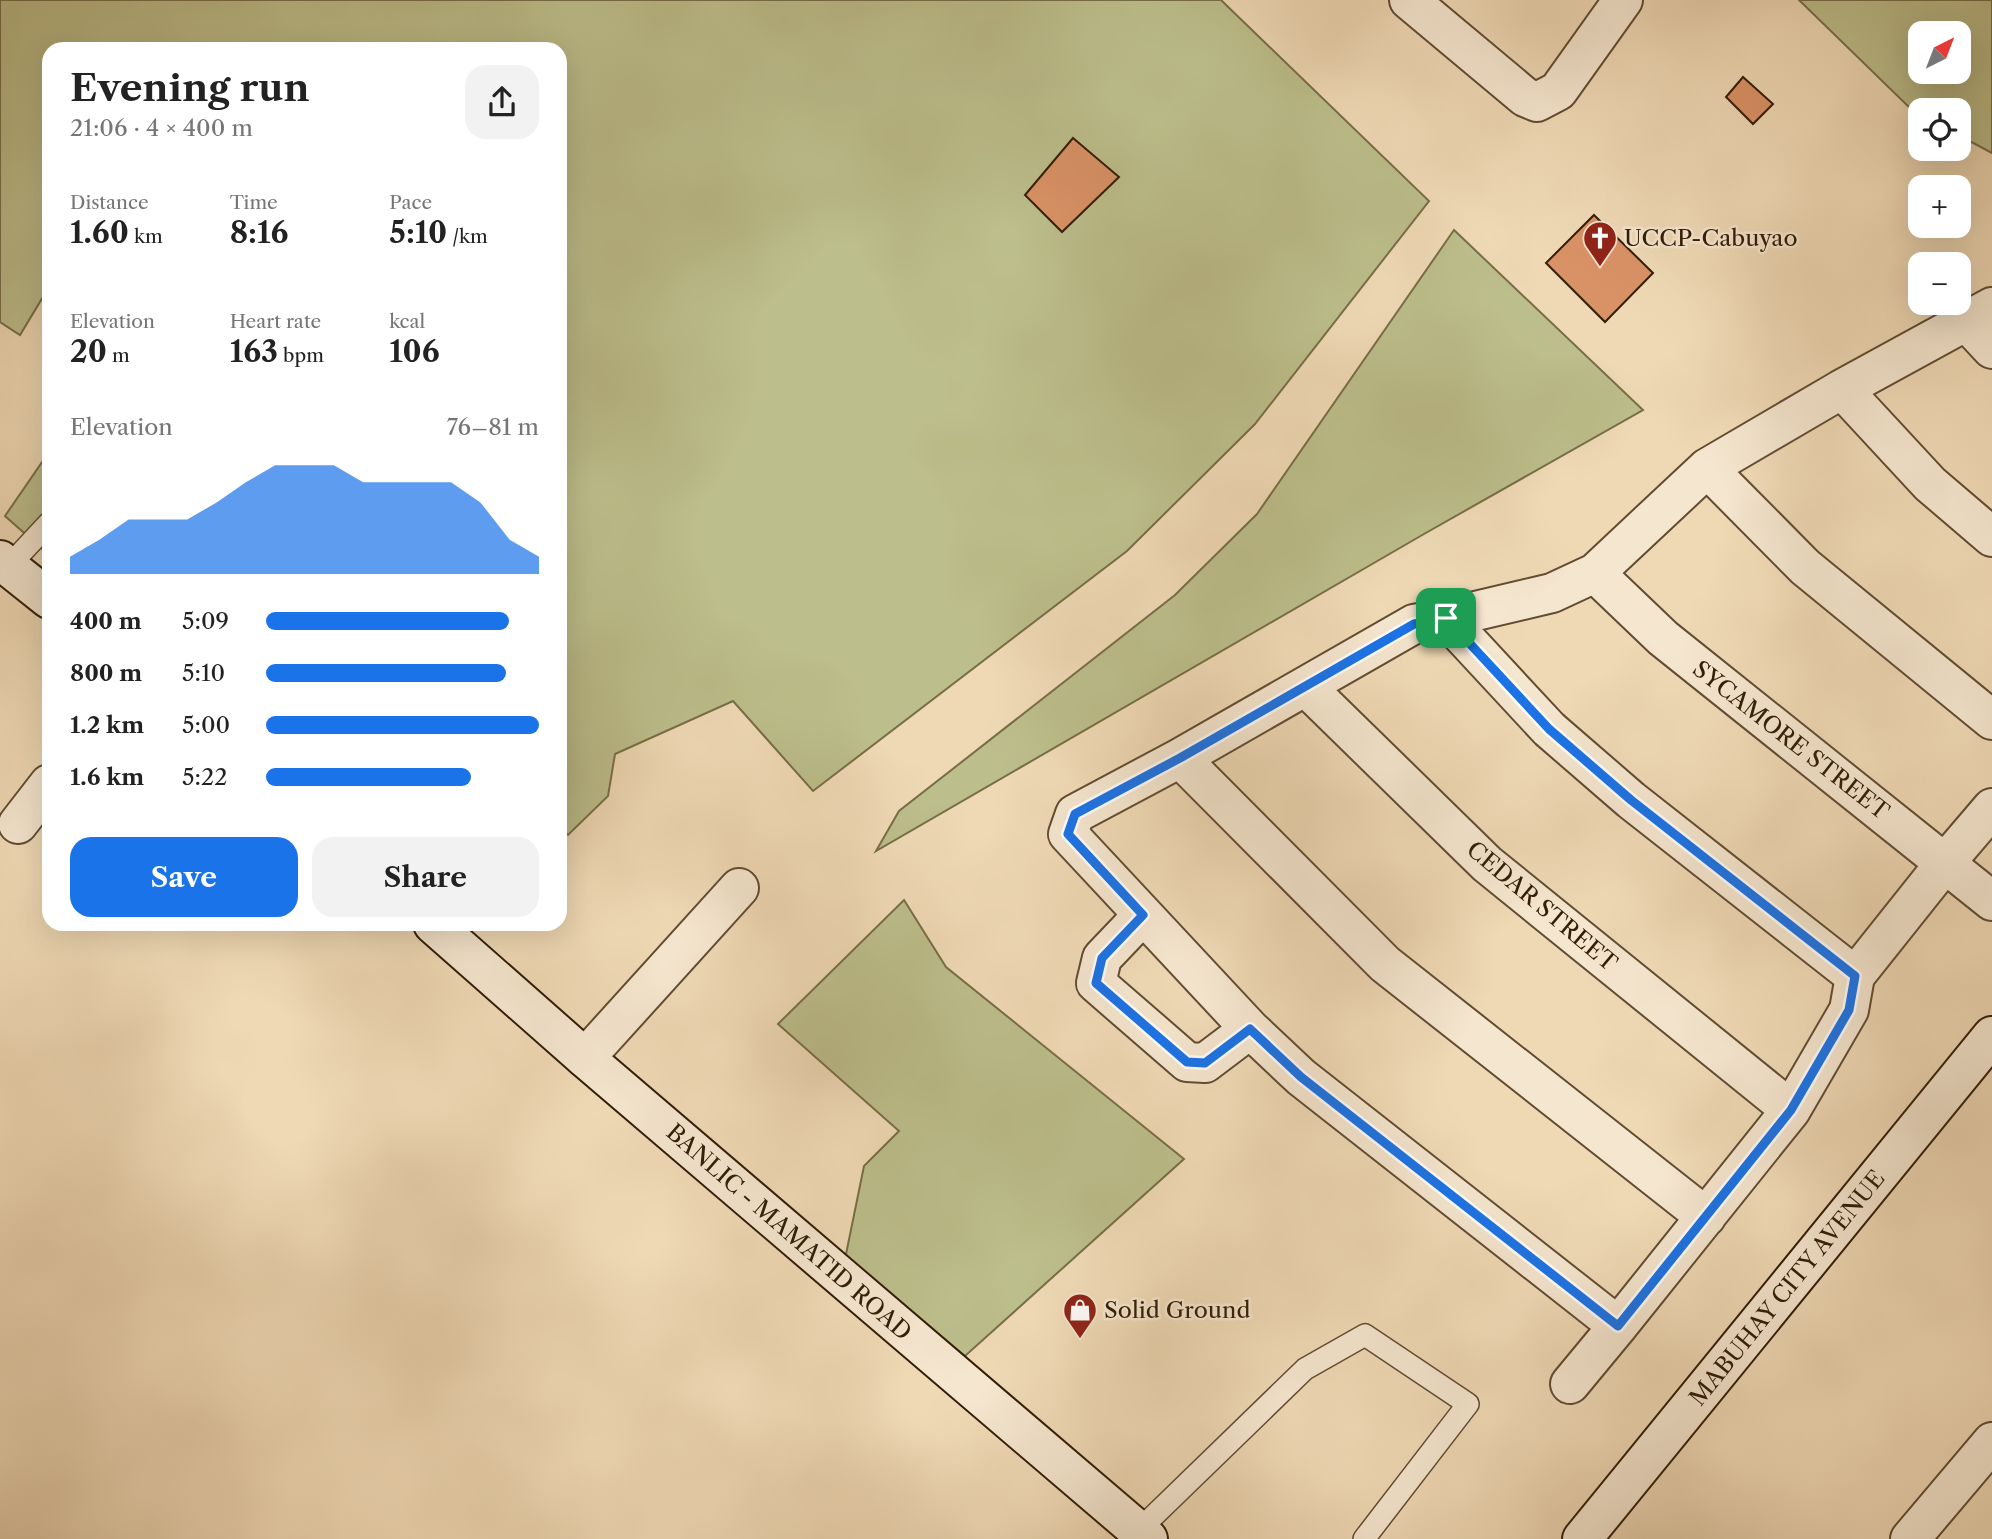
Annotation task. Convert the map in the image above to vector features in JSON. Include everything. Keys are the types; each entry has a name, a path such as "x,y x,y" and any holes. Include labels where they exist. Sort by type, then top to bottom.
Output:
{"street":[{"path":"1409,0 1525,97 1537,103 1558,91 1623,0"},
{"path":"1618,1326 1301,1077 1250,1029 1068,834 1075,814 1180,758 1414,624 1552,593 1595,573 1707,468 1979,314 1992,349"},
{"path":"1842,390 1930,484 1992,537"},
{"path":"1707,468 1805,567 1992,720"},
{"path":"4,564 42,594"},
{"name":"SYCAMORE STREET","path":"1595,573 1663,638 1992,901"},
{"path":"1446,618 1549,729 1631,800 1855,976"},
{"name":"CEDAR STREET","path":"1306,687 1487,864 1791,1110"},
{"path":"1180,758 1385,964 1706,1217"},
{"path":"18,824 42,793"},
{"path":"1570,1384 1791,1110 1849,1010 1855,976 1992,808"},
{"path":"585,1058 738,887"},
{"path":"1143,915 1102,958 1096,983 1187,1062 1205,1063 1250,1029"},
{"name":"BANLIC - MAMATID ROAD","path":"441,931 585,1058 1143,1535"},
{"name":"MABUHAY CITY AVENUE","path":"1583,1539 1992,1036"},
{"path":"1910,1539 1985,1462"}],"lane":[{"path":"4,564 42,530"},
{"path":"1143,1535 1305,1369 1365,1335 1468,1404 1364,1539"}],"green space":[{"path":"0,0 1221,0 1429,201 1255,424 1127,551 813,791 733,701 615,754 608,796 568,835 567,42 42,42 42,299 20,335 0,322"},
{"path":"1799,0 1992,0 1992,153 1971,142 1971,98 1908,98 1908,106"},
{"path":"1454,230 1643,410 876,851 899,811 1175,595 1257,514"},
{"path":"42,462 42,549 5,516"},
{"path":"904,900 946,967 1184,1159 965,1356 845,1259 864,1166 899,1131 778,1024"}],"building":[{"path":"1743,77 1773,104 1753,124 1726,97"},
{"path":"1073,138 1119,177 1062,232 1025,195"},
{"name":"UCCP-Cabuyao","path":"1594,215 1653,273 1605,322 1546,263"}],"place":[{"name":"UCCP-Cabuyao","path":"1600,268"},
{"name":"Solid Ground","path":"1080,1340"}],"route":[{"path":"1446,618 1549,729 1631,800 1855,976 1849,1010 1791,1110 1618,1326 1301,1077 1250,1029 1205,1063 1187,1062 1096,983 1102,958 1143,915 1068,834 1075,814 1180,758 1414,624 1446,618"}]}
